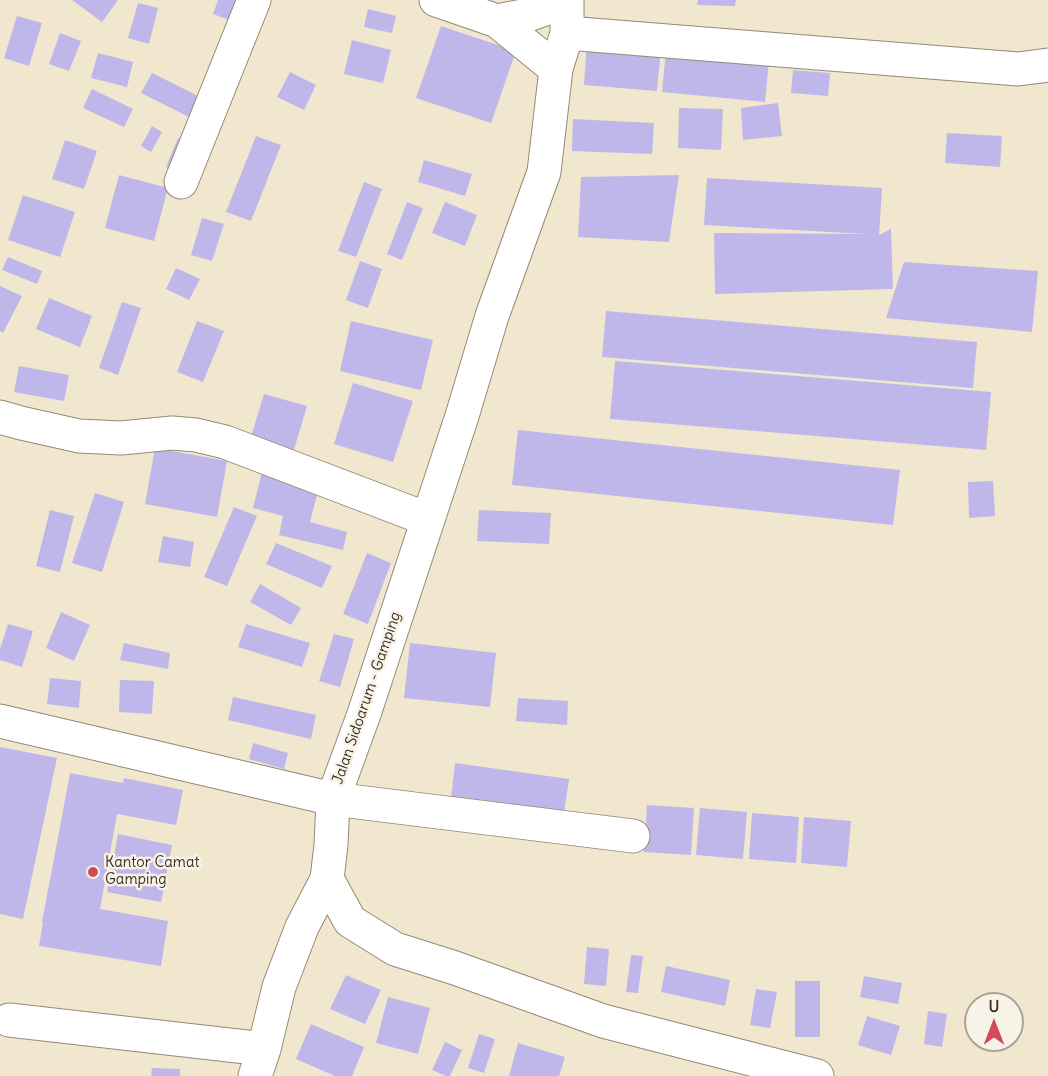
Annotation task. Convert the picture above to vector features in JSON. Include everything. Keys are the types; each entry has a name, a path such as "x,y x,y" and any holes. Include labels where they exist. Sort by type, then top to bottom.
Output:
{"street":[{"path":"181,182 254,0"},
{"path":"436,0 497,21 556,69"},
{"path":"497,21 528,15 567,1"},
{"name":"Jalan Sidoarum - Gamping","path":"327,879 333,799 364,714 462,416 492,316 544,172 556,69 567,33 567,1"},
{"path":"567,33 1018,69 1048,65"},
{"path":"0,417 79,436 121,438 172,433 196,435 225,442 427,519"},
{"path":"0,721 333,799 633,836"},
{"path":"9,1020 259,1062 279,987 302,927 327,879"},
{"path":"327,879 350,921 394,950 455,968 603,1021 817,1076"}],"building":[{"path":"72,0 118,0 102,22"},
{"path":"218,0 240,0 232,21 213,14"},
{"path":"698,0 736,0 735,6 697,5"},
{"path":"138,3 158,8 149,44 128,38"},
{"path":"368,9 396,16 392,33 364,27"},
{"path":"17,16 42,23 29,66 4,58"},
{"path":"441,26 516,51 491,123 416,98"},
{"path":"60,33 81,41 69,71 49,64"},
{"path":"352,40 391,50 383,83 344,74"},
{"path":"587,42 661,48 657,91 584,85"},
{"path":"666,51 769,61 765,102 662,92"},
{"path":"98,53 133,62 127,87 91,78"},
{"path":"793,70 830,73 828,96 791,93"},
{"path":"290,72 316,85 304,110 277,97"},
{"path":"152,73 204,99 193,119 141,93"},
{"path":"92,89 133,109 124,127 83,108"},
{"path":"778,103 782,136 743,140 741,108"},
{"path":"679,108 723,109 721,150 678,148"},
{"path":"573,119 654,123 652,154 572,151"},
{"path":"152,126 162,132 151,152 141,146"},
{"path":"947,133 1002,136 1000,167 945,163"},
{"path":"256,136 281,145 251,221 226,212"},
{"path":"178,138 191,143 179,172 166,167"},
{"path":"65,140 97,151 84,189 52,179"},
{"path":"424,160 472,174 465,196 418,182"},
{"path":"119,175 168,188 154,241 105,228"},
{"path":"679,175 669,242 578,237 581,177"},
{"path":"707,178 882,188 879,235 891,229 893,289 715,294 714,233 866,234 704,225"},
{"path":"364,182 382,189 356,257 338,251"},
{"path":"23,195 75,212 60,257 8,240"},
{"path":"407,202 423,208 402,260 387,254"},
{"path":"445,202 477,215 465,246 432,233"},
{"path":"202,218 224,224 212,261 191,255"},
{"path":"8,257 42,271 37,284 2,270"},
{"path":"360,261 382,269 368,308 346,300"},
{"path":"904,262 1038,271 1032,332 886,318"},
{"path":"176,268 200,279 189,300 166,289"},
{"path":"0,286 22,296 3,333 0,331"},
{"path":"49,298 92,316 80,347 36,329"},
{"path":"122,302 141,308 118,375 99,368"},
{"path":"606,311 977,342 973,388 602,357"},
{"path":"197,321 224,331 203,382 177,372"},
{"path":"351,321 433,340 421,390 340,371"},
{"path":"615,361 991,392 986,450 610,419"},
{"path":"19,366 69,375 64,401 14,392"},
{"path":"353,383 413,401 393,462 334,444"},
{"path":"264,394 307,406 293,453 250,440"},
{"path":"518,430 900,470 893,525 512,485"},
{"path":"155,448 227,461 217,517 145,504"},
{"path":"262,472 319,487 310,522 347,532 343,550 279,535 283,516 253,508"},
{"path":"993,481 995,516 969,518 968,482"},
{"path":"95,493 124,502 102,572 72,563"},
{"path":"234,507 257,516 227,586 204,577"},
{"path":"50,510 74,516 60,572 36,566"},
{"path":"479,510 551,513 549,544 477,541"},
{"path":"163,536 194,542 190,567 158,562"},
{"path":"276,543 332,566 322,588 266,564"},
{"path":"367,553 391,563 368,624 343,614"},
{"path":"260,584 301,608 291,625 250,602"},
{"path":"61,612 90,625 74,661 46,648"},
{"path":"8,624 33,631 22,667 0,660 0,649"},
{"path":"246,624 310,643 302,667 238,647"},
{"path":"334,634 354,639 340,687 319,681"},
{"path":"124,643 170,653 168,669 120,660"},
{"path":"410,643 496,653 490,707 404,698"},
{"path":"50,678 81,681 79,708 47,704"},
{"path":"120,680 154,681 152,714 119,712"},
{"path":"233,697 316,715 311,739 228,720"},
{"path":"518,698 568,701 567,725 516,721"},
{"path":"253,743 288,753 284,769 249,759"},
{"path":"0,747 57,758 23,919 0,914"},
{"path":"455,763 569,779 564,813 451,798"},
{"name":"Kantor Camat Gamping","path":"70,773 123,783 124,778 183,790 176,825 117,814 100,909 168,921 161,966 39,946"},
{"path":"647,805 694,808 691,855 644,852"},
{"path":"700,808 747,812 743,859 696,855"},
{"path":"752,813 799,817 796,863 749,859"},
{"path":"804,817 851,821 847,867 801,863"},
{"path":"118,834 172,845 161,902 107,892"},
{"path":"587,947 609,949 606,986 584,984"},
{"path":"631,955 643,956 638,993 626,992"},
{"path":"666,966 730,980 725,1006 661,992"},
{"path":"346,975 381,990 365,1024 330,1009"},
{"path":"864,976 902,983 898,1004 860,997"},
{"path":"795,981 820,981 820,1037 795,1037"},
{"path":"756,989 777,992 770,1028 750,1025"},
{"path":"388,997 430,1008 418,1054 376,1043"},
{"path":"928,1011 947,1014 942,1047 924,1044"},
{"path":"867,1016 900,1026 891,1055 858,1045"},
{"path":"311,1024 364,1047 352,1076 335,1076 296,1059"},
{"path":"479,1034 495,1039 484,1073 468,1068"},
{"path":"445,1042 462,1050 450,1076 432,1070"},
{"path":"518,1043 565,1057 559,1076 509,1076"},
{"path":"152,1068 180,1069 180,1076 151,1076"}],"place":[{"name":"Kantor Camat Gamping","path":"93,872"}]}
